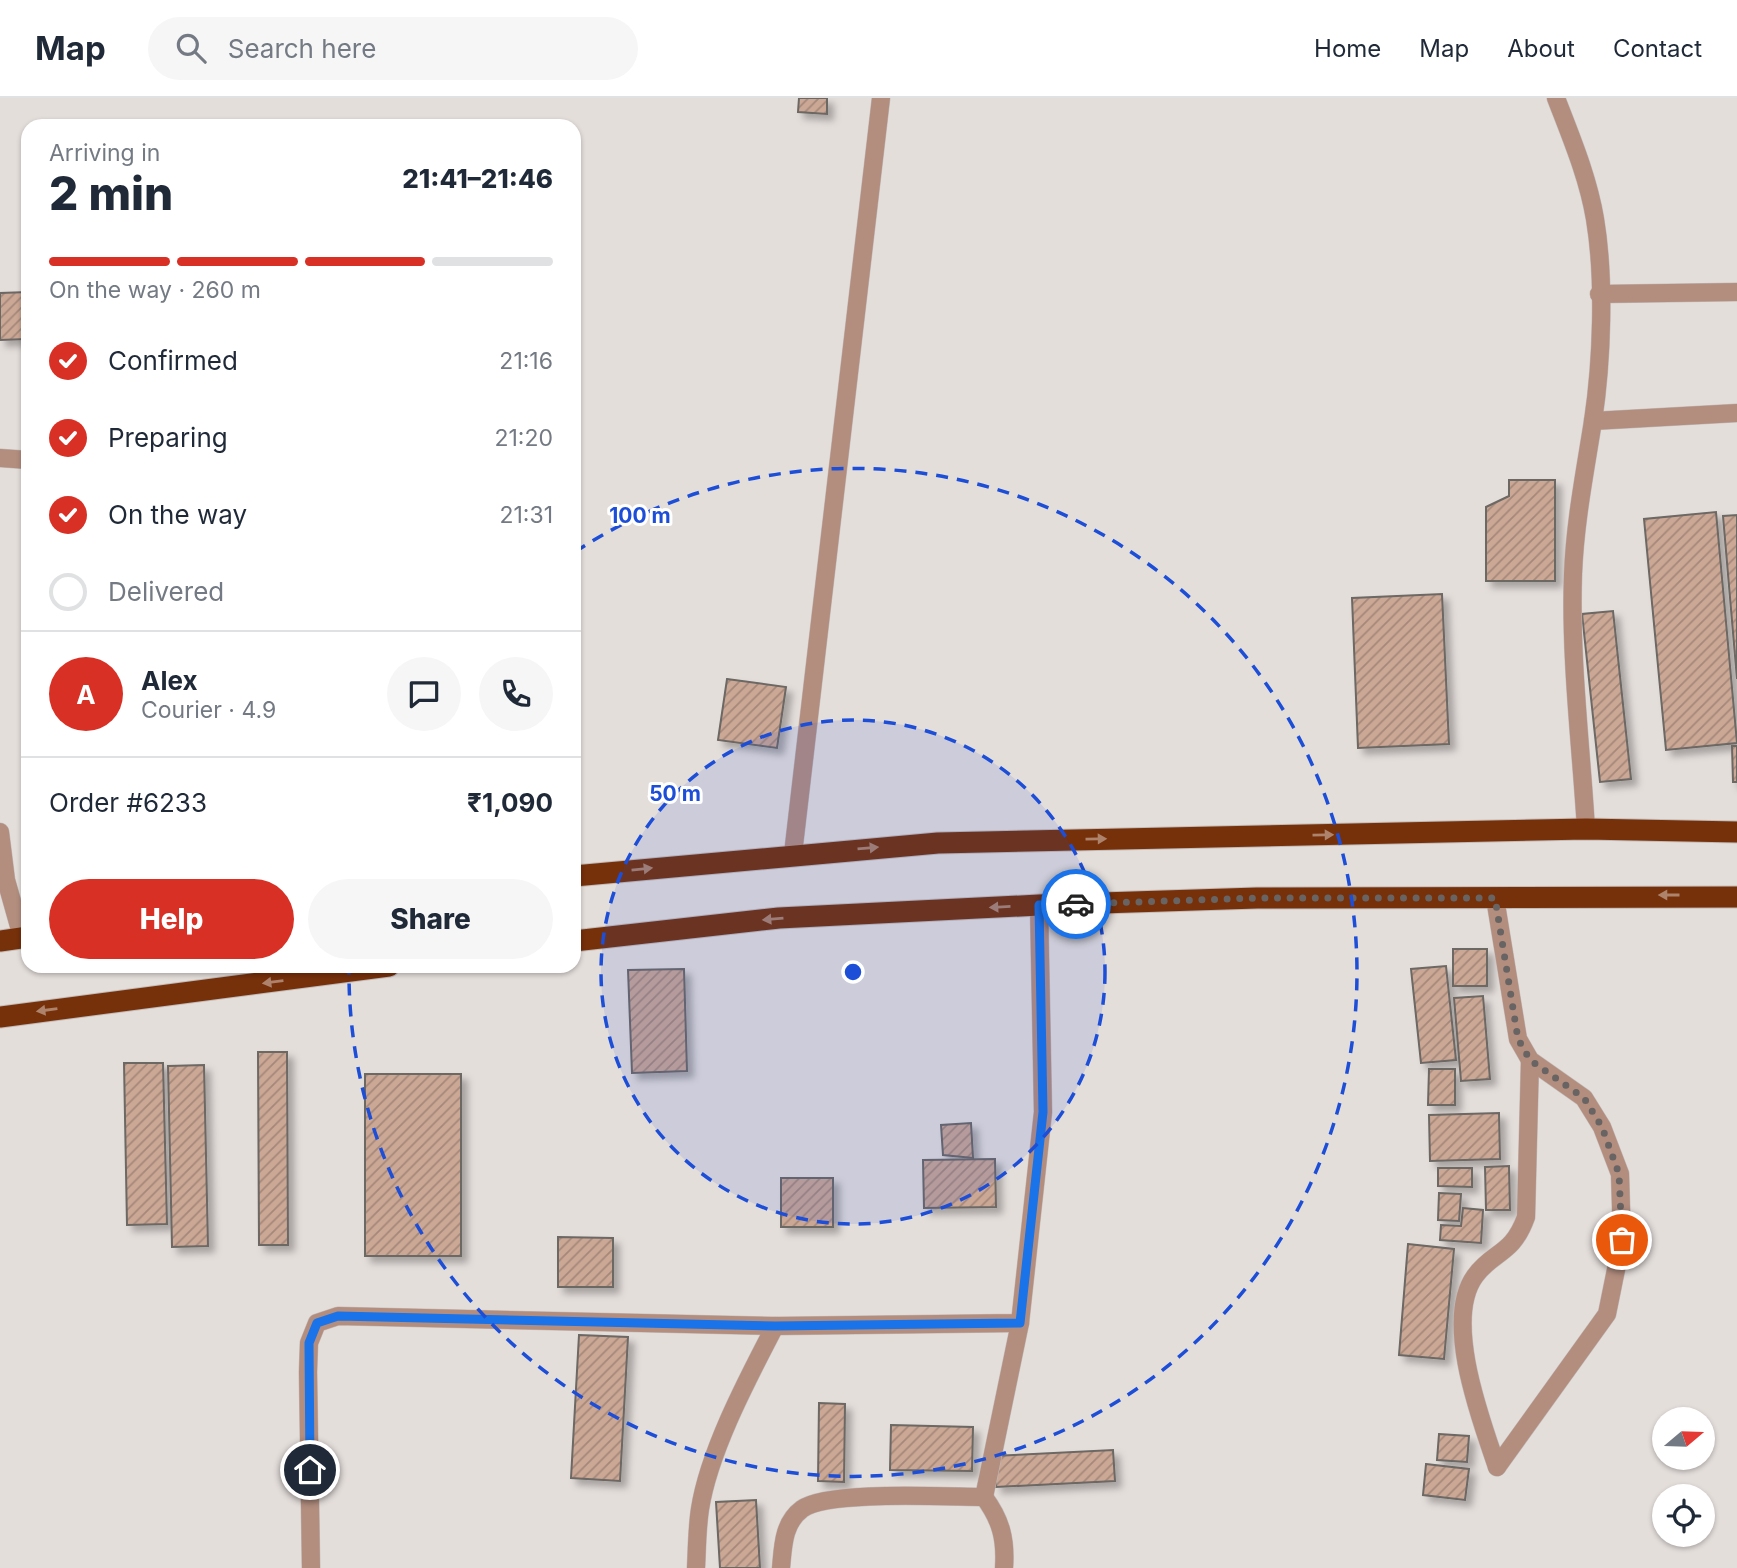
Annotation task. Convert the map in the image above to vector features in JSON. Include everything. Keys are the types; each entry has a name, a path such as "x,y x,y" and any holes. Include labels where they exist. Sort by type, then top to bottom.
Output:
{"highway":[{"path":"581,875 793,854 938,843 1586,829 1737,832"},
{"path":"581,940 779,918 1039,905 1257,898 1737,897"},
{"path":"0,941 21,938"},
{"path":"0,1017 336,973"}],"street":[{"path":"793,854 881,98"},
{"path":"1556,98 1579,157 1595,220 1599,294 1599,359 1593,421 1579,492 1573,576 1586,829"},
{"path":"1599,294 1737,292"},
{"path":"1593,421 1737,413"},
{"path":"0,458 21,460"},
{"path":"0,832 6,880 21,925"},
{"path":"1495,898 1518,1039 1530,1060 1584,1098 1602,1127 1619,1174 1622,1240 1607,1314 1497,1467 1472,1392 1462,1302 1476,1275 1518,1238 1526,1217 1530,1060"},
{"path":"1004,1568 1005,1548 999,1517 984,1497 1020,1323 1043,1112 1039,905"},
{"path":"311,1568 308,1372 309,1343 317,1323 338,1316 775,1326 1020,1323"},
{"path":"696,1568 700,1508 715,1461 736,1402 775,1326"},
{"path":"781,1568 786,1530 802,1509 830,1499 984,1497"}],"building":[{"path":"799,98 827,98 827,114 798,112"},
{"path":"21,292 21,339 0,340 0,293"},
{"path":"1509,480 1555,480 1555,581 1486,581 1486,507 1509,496"},
{"path":"1716,512 1737,743 1666,750 1644,519"},
{"path":"1737,515 1737,679 1723,516"},
{"path":"1442,594 1449,744 1358,748 1352,598"},
{"path":"1613,611 1631,779 1600,782 1582,614"},
{"path":"727,679 786,687 777,748 718,740"},
{"path":"1732,746 1737,746 1737,782 1733,782"},
{"path":"1453,949 1487,949 1487,986 1453,986"},
{"path":"1446,966 1456,1060 1421,1063 1411,969"},
{"path":"684,969 687,1071 632,1073 628,970"},
{"path":"1483,996 1490,1079 1461,1081 1454,998"},
{"path":"258,1052 287,1052 288,1245 259,1245"},
{"path":"124,1063 163,1063 167,1224 127,1225"},
{"path":"204,1065 208,1246 172,1247 168,1066"},
{"path":"1429,1069 1455,1069 1455,1105 1428,1105"},
{"path":"365,1074 461,1074 461,1256 365,1256"},
{"path":"1499,1113 1500,1159 1430,1161 1429,1115"},
{"path":"971,1123 973,1158 943,1155 941,1125"},
{"path":"995,1159 996,1207 924,1208 923,1160"},
{"path":"1509,1166 1510,1210 1486,1210 1485,1167"},
{"path":"1438,1168 1472,1168 1472,1187 1438,1186"},
{"path":"781,1178 833,1178 833,1227 781,1227"},
{"path":"1439,1193 1461,1194 1459,1221 1438,1220"},
{"path":"1463,1208 1483,1210 1481,1243 1440,1240 1441,1225 1461,1226"},
{"path":"558,1237 613,1238 613,1287 558,1287"},
{"path":"1408,1244 1454,1249 1444,1359 1399,1355"},
{"path":"579,1335 628,1337 620,1481 571,1478"},
{"path":"819,1403 845,1404 844,1482 818,1481"},
{"path":"891,1425 973,1427 972,1471 890,1470"},
{"path":"1439,1434 1469,1436 1467,1462 1437,1460"},
{"path":"1113,1450 1115,1481 996,1487 994,1456"},
{"path":"1426,1464 1469,1469 1465,1500 1423,1495"},
{"path":"756,1500 760,1568 720,1568 716,1502"}],"way so far":[{"path":"1076,904 1257,898 1495,898 1518,1039 1530,1060 1584,1098 1602,1127 1619,1174 1622,1240"}],"route":[{"path":"310,1470 309,1343 317,1323 338,1316 775,1326 1020,1323 1043,1112 1039,905 1076,904"}]}
